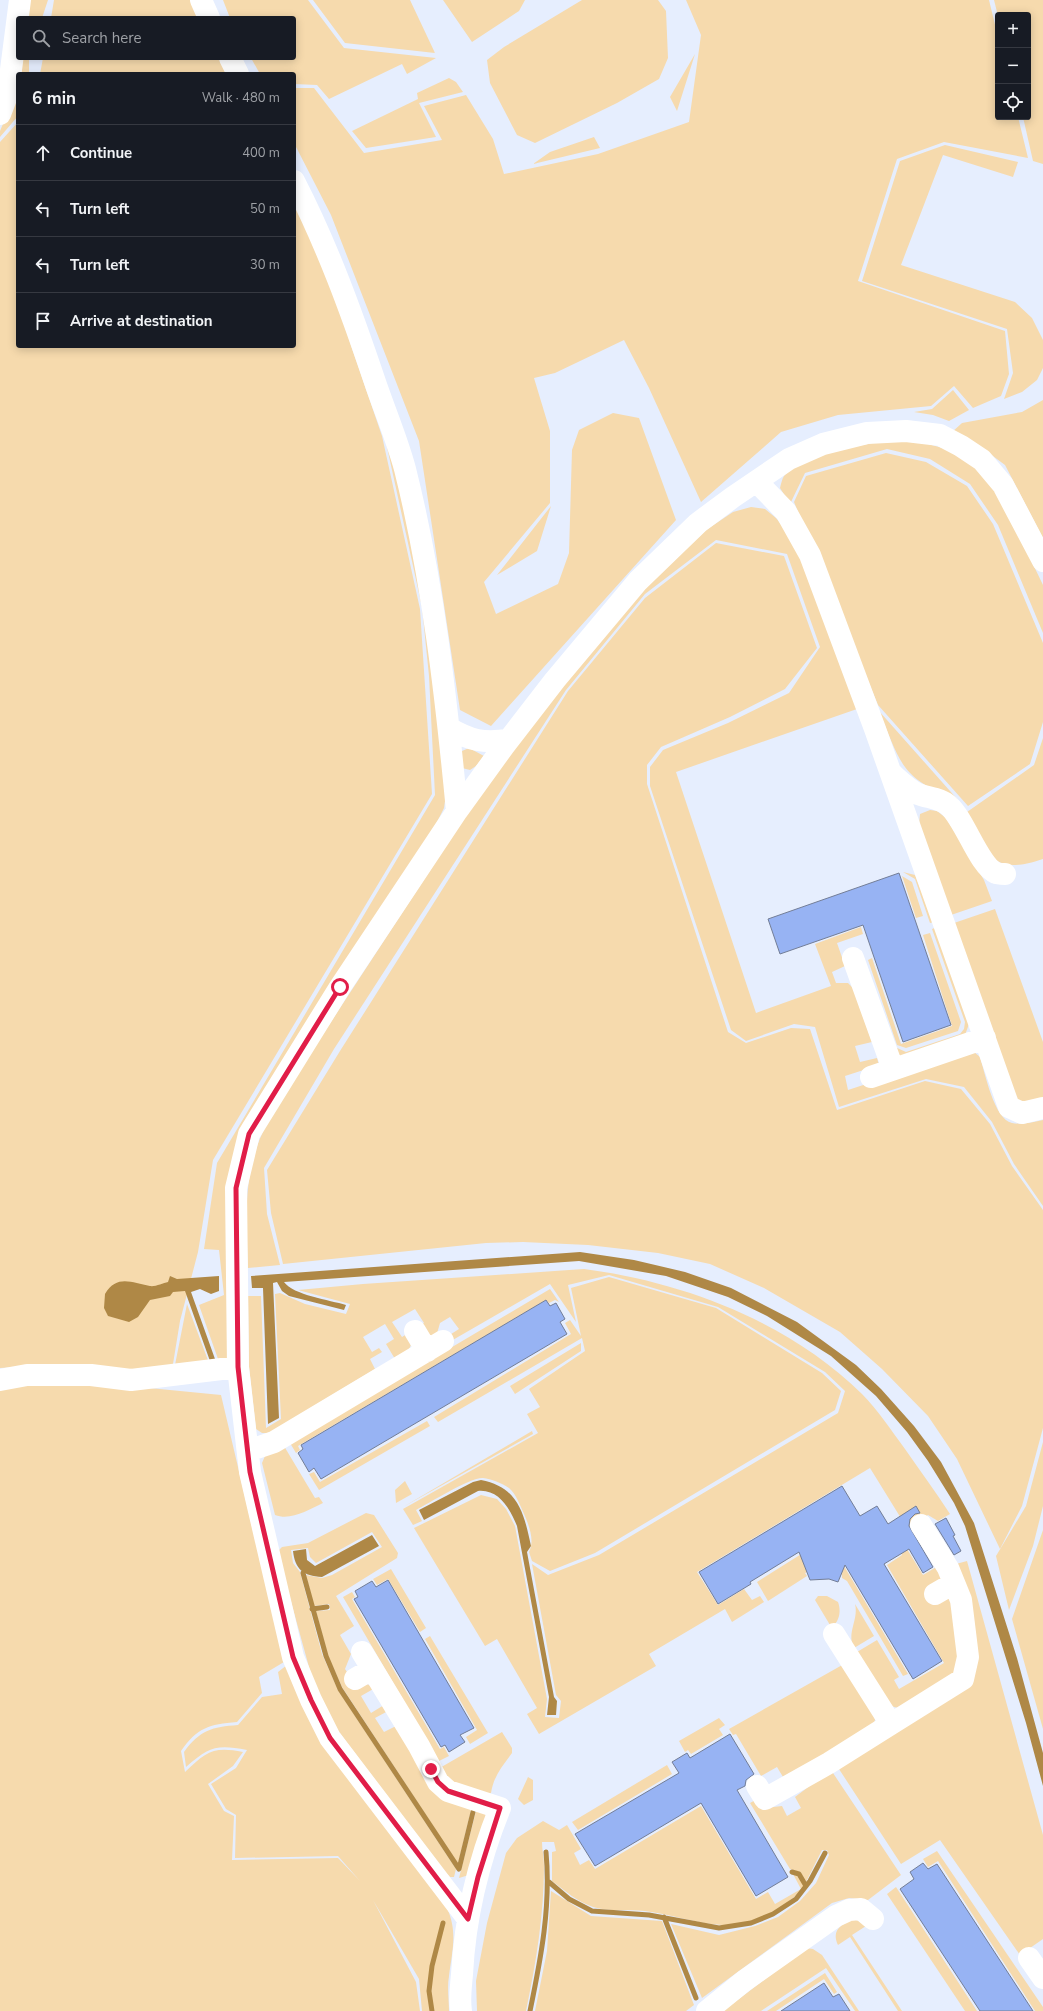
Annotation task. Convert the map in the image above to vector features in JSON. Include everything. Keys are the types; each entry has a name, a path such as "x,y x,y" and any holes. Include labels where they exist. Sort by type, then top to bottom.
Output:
{"lane":[{"path":"18,16 20,0"},
{"path":"201,0 208,16"},
{"path":"0,114 8,93 16,31"},
{"path":"231,60 237,72"},
{"path":"296,185 315,221 345,295 405,468 424,563 444,684 457,811"},
{"path":"468,1919 330,1738 311,1700 293,1657 250,1472 238,1367 236,1188 249,1134 340,987 457,811 508,740 638,581 698,523 789,459 824,444 867,433 906,431 940,436 961,446 982,460 1003,484 1043,561"},
{"path":"757,482 786,512 810,555 891,772 1009,1107 1022,1113 1043,1108"},
{"path":"449,728 466,738 487,743 508,740"},
{"path":"891,772 904,785 918,794 934,798 949,805 963,825 988,867 996,873 1005,874"},
{"path":"853,958 893,1069"},
{"path":"871,1077 985,1038"},
{"path":"248,1451 278,1440 435,1346 415,1331"},
{"path":"0,1380 27,1375 91,1375 131,1380 238,1367"},
{"path":"757,1786 766,1799 963,1679 968,1657 961,1600 948,1568 920,1525"},
{"path":"935,1594 954,1583"},
{"path":"834,1634 891,1724"},
{"path":"363,1667 419,1746 438,1782 448,1791 500,1808 478,1877 468,1919 462,1964 461,2011"},
{"path":"707,2011 744,1980 836,1916 849,1910 861,1909 873,1919"},
{"path":"1029,1958 1043,1978"}],"shaded area":[{"path":"27,0 48,0 43,16 25,16"},
{"path":"54,0 190,0 198,16 51,16"},
{"path":"223,0 308,0 344,48 436,58 407,74 402,64 329,99 317,85 296,84 296,72 259,72 252,60 296,60 296,16 229,16"},
{"path":"313,0 410,0 435,53 345,43"},
{"path":"443,0 525,0 519,11 472,42"},
{"path":"582,0 658,0 666,11 668,58 659,79 617,103 535,143 517,135 490,83 487,60 504,47"},
{"path":"686,0 989,0 995,25 995,120 1019,120 1028,158 944,142 897,159 858,281 1005,331 1009,374 1001,396 973,408 954,386 931,406 838,415 781,432 701,502 649,388 624,340 555,373 534,378 550,431 550,503 484,582 496,614 558,584 569,553 572,450 579,430 613,413 639,418 676,520 491,726 460,710 419,441 331,215 296,147 296,88 314,88 364,153 442,140 424,106 466,95 493,139 504,174 598,154 689,122 701,35"},
{"path":"994,0 1043,0 1043,164 1033,161 1024,120 1031,120 1031,12 997,12"},
{"path":"695,54 677,111 670,97"},
{"path":"22,60 29,60 29,72 21,72"},
{"path":"43,60 220,60 227,72 40,72"},
{"path":"449,78 456,82 463,92 419,103 436,137 366,148 352,131 418,99 417,93"},
{"path":"16,93 16,118 0,137 0,131"},
{"path":"16,124 16,348 296,348 296,207 318,249 382,436 420,609 432,794 213,1160 198,1252 180,1321 172,1370 132,1371 70,1364 0,1368 0,142"},
{"path":"594,137 600,148 533,164 550,152"},
{"path":"945,145 1018,162 1013,177 943,155 901,265 1015,302 1032,318 1043,340 1043,368 1037,380 1022,392 1004,399 1013,373 1007,329 862,281 900,161"},
{"path":"296,193 396,458 426,603 447,787 444,808 437,822 251,1114 227,1361 174,1370 187,1304 209,1363 218,1359 199,1305 224,1295 219,1250 204,1249 217,1163 435,795 429,676 422,607 385,438"},
{"path":"953,390 969,410 949,421 933,415 914,412 932,409"},
{"path":"1043,400 1043,538 1005,465 978,445 951,433 962,423 1022,412"},
{"path":"892,439 928,444 950,450 969,462 1000,496 1043,585 1043,633 998,525 970,484 930,459 887,449 805,473 790,504 780,488 784,476 792,468 804,462 834,452"},
{"path":"886,453 926,462 967,486 993,524 1043,643 1043,722 1030,764 968,806 878,705 794,502 806,476"},
{"path":"551,506 537,551 497,575"},
{"path":"751,507 765,509 776,518 788,533 802,560 857,709 676,772 756,1013 831,986 815,944 861,927 863,934 837,943 845,966 832,972 836,983 848,983 853,988 872,1042 855,1046 860,1062 877,1058 879,1065 845,1076 848,1090 964,1052 974,1052 980,1057 995,1105 1006,1120 1012,1123 1020,1124 1043,1120 1043,1206 1014,1164 992,1122 964,1087 926,1079 839,1107 815,1027 794,1024 746,1041 731,1030 650,786 650,767 663,750 728,723 789,693 820,647 787,554 716,540 645,594 566,690 334,1049 264,1168 267,1214 280,1265 248,1268 247,1200 249,1183 256,1150 265,1127 291,1083 491,777 571,675 647,586 706,530 733,512"},
{"path":"716,543 784,556 817,648 785,689 730,717 661,747 647,765 647,784 728,1032 746,1043 791,1028 810,1029 837,1110 925,1081 961,1089 990,1124 1012,1166 1043,1210 1043,1428 1022,1506 1000,1549 957,1459 928,1416 882,1369 840,1332 764,1288 710,1264 658,1253 588,1245 523,1242 486,1243 283,1264 271,1213 267,1170 340,1051 568,691 645,598"},
{"path":"879,711 958,800 925,785 905,768"},
{"path":"1043,738 1043,859 1025,864 1012,865 1001,863 993,858 986,850 967,812 1034,765"},
{"path":"469,748 484,756 476,766 470,770 462,768 462,751"},
{"path":"930,810 937,811 946,818 984,880 992,901 951,915 919,825 920,814"},
{"path":"903,872 915,875 934,922 930,923 915,879"},
{"path":"902,876 912,882 923,916 916,918"},
{"path":"995,909 1043,1042 1043,1100 1035,1103 1017,1101 954,923"},
{"path":"937,927 969,1024 965,1035 909,1056 896,1056 895,1047 906,1052 960,1034 964,1029 965,1022 932,929"},
{"path":"930,933 961,1022 958,1031 906,1048 897,1045 868,960 872,958 901,1044 952,1026 923,935"},
{"path":"580,1252 634,1260 685,1272 731,1288 797,1322 856,1365 881,1389 914,1426 941,1462 974,1523 1017,1658 1043,1753 1043,1786 1026,1723 965,1526 954,1503 928,1461 907,1432 876,1396 831,1356 767,1316 728,1297 666,1276 579,1261 284,1282 289,1287 303,1294 346,1305 344,1310 289,1296 282,1291 277,1282 273,1283 279,1418 268,1424 263,1288 252,1288 251,1276"},
{"path":"584,1269 622,1275 697,1295 733,1309 768,1326 802,1346 833,1368 868,1400 905,1449 950,1514 938,1521 928,1515 907,1528 870,1468 697,1572 718,1605 744,1589 752,1600 760,1596 764,1602 732,1622 725,1609 649,1654 656,1666 539,1734 527,1714 537,1708 497,1639 485,1646 414,1528 481,1495 497,1499 506,1509 515,1526 547,1699 545,1717 559,1718 561,1701 556,1695 532,1564 548,1575 599,1555 838,1413 845,1391 825,1372 718,1307 609,1275 568,1285 576,1322 550,1284 451,1341 448,1336 459,1329 450,1317 440,1323 436,1337 429,1337 418,1327 424,1323 415,1309 392,1322 402,1337 407,1334 411,1345 408,1351 395,1359 386,1344 394,1339 385,1324 363,1337 372,1352 379,1348 382,1352 370,1359 375,1369 269,1433 262,1433 256,1429 249,1367 248,1296 261,1296 266,1428 281,1419 275,1294 280,1293 305,1304 346,1314 350,1304 298,1290 363,1284"},
{"path":"170,1276 177,1279 219,1276 219,1291 211,1294 200,1289 191,1292 215,1359 210,1361 185,1291 173,1292 170,1296 150,1300 138,1317 129,1322 108,1316 104,1308 105,1294 115,1284 125,1281 154,1286 168,1282"},
{"path":"609,1277 716,1308 822,1373 841,1391 835,1410 595,1553 550,1571 532,1561 529,1552 531,1548 531,1538 529,1528 516,1496 509,1488 493,1480 483,1478 469,1482 416,1510 422,1521 413,1525 403,1509 538,1433 527,1414 540,1407 529,1389 585,1351 582,1338 438,1422 434,1417 571,1334 565,1323 570,1320 581,1336 571,1288"},
{"path":"550,1289 559,1302 555,1300 549,1303 546,1300 298,1446 300,1450 296,1453 290,1443"},
{"path":"581,1343 581,1351 515,1394 510,1386"},
{"path":"88,1382 221,1395 284,1662 259,1677 262,1693 237,1722 211,1726 198,1732 181,1751 185,1772 205,1755 211,1752 217,1750 233,1750 243,1752 233,1766 208,1784 224,1811 234,1816 232,1860 338,1858 360,1881 338,1856 235,1858 236,1815 226,1809 211,1784 236,1768 247,1750 220,1747 207,1751 186,1767 184,1752 201,1734 221,1727 238,1725 262,1697 282,1694 278,1672 287,1665 447,1908 453,1934 453,1950 448,1985 449,2011 422,2011 419,1979 373,1900 416,1982 420,2011 0,2011 0,1387"},
{"path":"427,1421 430,1426 319,1490 309,1474 314,1472 320,1482"},
{"path":"532,1431 533,1434 403,1507"},
{"path":"1043,1442 1043,1506 1033,1546 1009,1610 996,1556 1026,1506"},
{"path":"284,1446 315,1498 319,1497 323,1503 299,1514 287,1517 275,1515 262,1463 265,1456"},
{"path":"481,1480 493,1483 511,1495 522,1512 531,1546 527,1552 554,1697 557,1701 556,1715 547,1715 549,1697 517,1526 503,1501 492,1493 478,1491 424,1520 419,1510 473,1482"},
{"path":"405,1481 412,1494 396,1503 395,1490"},
{"path":"366,1513 374,1515 398,1553 397,1558 336,1596 354,1626 340,1635 351,1654 345,1669 349,1675 375,1688 361,1696 371,1713 384,1705 388,1711 375,1718 384,1732 396,1726 486,1815 469,1875 459,1878 476,1811 471,1810 458,1864 342,1687 328,1656 316,1611 330,1610 329,1604 314,1606 306,1575 322,1578 332,1575 382,1547 372,1532 316,1563 310,1557 308,1548 291,1550 293,1563 300,1572 322,1654 338,1690 456,1869 454,1877 450,1877 445,1872 336,1728 312,1678 279,1558 279,1550 282,1547 308,1543"},
{"path":"1043,1530 1043,1729 1012,1619"},
{"path":"372,1535 379,1546 322,1577 305,1573 298,1567 294,1557 293,1551 306,1549 307,1560 315,1566"},
{"path":"830,1536 810,1571 805,1573 807,1576 768,1601 757,1582"},
{"path":"899,1536 923,1575 938,1566 952,1596 959,1673 898,1708 891,1706 857,1652 877,1640 899,1677 894,1680 899,1689 944,1663 887,1565 902,1555 893,1540"},
{"path":"967,1561 1043,1835 1043,1939 1020,1955 940,1840 901,1864 837,1766 969,1684 956,1564"},
{"path":"844,1566 908,1674 903,1676 847,1581 836,1571"},
{"path":"391,1569 426,1628 420,1632 388,1579 377,1585 373,1579"},
{"path":"352,1592 355,1597 352,1599 440,1749 444,1747 449,1756 439,1761 343,1597"},
{"path":"818,1596 827,1596 838,1602 839,1615 833,1626 830,1625 815,1600"},
{"path":"855,1604 874,1636 854,1648 851,1637 856,1610"},
{"path":"430,1636 488,1733 470,1744 466,1737 477,1730 425,1639"},
{"path":"844,1664 874,1714 875,1720 873,1726 786,1782 777,1767 761,1776 736,1734 733,1735 729,1729"},
{"path":"719,1718 725,1725 719,1729 723,1735 691,1754 688,1750 685,1752 679,1741"},
{"path":"502,1732 512,1748 512,1753 496,1776 491,1793 486,1796 452,1786 438,1769"},
{"path":"667,1765 672,1774 578,1830 572,1822"},
{"path":"831,1770 901,1875 868,1900 849,1898 832,1903 702,1998 671,1924 719,1935 755,1926 778,1917 800,1901 816,1883 829,1855 827,1850 822,1850 806,1882 800,1872 790,1869 750,1803 759,1798 765,1808 782,1806 787,1816 801,1808 795,1797"},
{"path":"528,1777 533,1780 533,1800 524,1805 518,1799"},
{"path":"701,1806 756,1899 768,1892 775,1904 801,1889 793,1874 802,1879 804,1887 788,1902 767,1915 755,1920 732,1925 711,1924 645,1911 599,1909 587,1905 552,1881 552,1852 556,1851 554,1842 542,1842 544,1866 543,1903 536,1957 526,2011 477,2011 476,1981 487,1923 506,1853 517,1838 543,1821 559,1830 567,1825 581,1849 574,1853 580,1865 589,1860 595,1869"},
{"path":"937,1851 1043,2007 1043,2011 1035,2011 938,1861 928,1867 923,1859"},
{"path":"896,1887 977,2011 965,2011 887,1894"},
{"path":"551,1891 591,1916 662,1921 694,2005 686,2011 535,2011 547,1951"},
{"path":"853,1919 866,1926 852,1935 902,2011 898,2011 850,1937 838,1945 836,1935 838,1929"},
{"path":"806,1948 813,1949 822,1955 859,2011 855,2011 826,1968 761,2011 723,2011"},
{"path":"825,1973 837,1992 834,1994 824,1979 776,2011 767,2011"}],"building":[{"path":"899,873 951,1025 903,1042 863,925 780,954 768,919"},
{"path":"546,1300 550,1306 556,1303 565,1319 560,1322 567,1334 321,1479 314,1468 309,1472 298,1453 303,1449 301,1445"},
{"path":"842,1486 860,1516 877,1506 888,1524 916,1506 920,1513 915,1514 910,1519 909,1526 933,1567 923,1573 909,1549 884,1564 942,1661 913,1679 845,1565 838,1582 829,1579 810,1580 799,1552 750,1582 751,1584 718,1604 699,1572"},
{"path":"946,1518 961,1551 954,1555 935,1524"},
{"path":"388,1580 474,1728 460,1735 465,1742 449,1752 445,1745 441,1747 354,1599 358,1597 355,1591 372,1581 376,1587"},
{"path":"730,1734 754,1774 746,1780 745,1786 737,1790 788,1877 756,1896 701,1803 595,1866 575,1834 679,1773 672,1762 687,1753 690,1758"},
{"path":"923,1863 928,1869 937,1864 1033,2011 980,2011 900,1889 914,1879 910,1872"},
{"path":"824,1983 833,1997 839,1994 850,2011 781,2011"}],"waterway":[{"path":"303,1573 326,1656 340,1689 459,1869 473,1812"},
{"path":"312,1609 327,1607"},
{"path":"530,2011 544,1932 547,1892 546,1852"},
{"path":"549,1882 569,1899 592,1911 649,1915 719,1928 751,1923 773,1914 796,1899 810,1881 825,1853"},
{"path":"792,1872 799,1874 806,1886"},
{"path":"664,1917 696,1998"},
{"path":"432,2011 429,1991 432,1966 443,1923"}],"route":[{"path":"340,987 249,1134 236,1188 238,1367 250,1472 293,1657 311,1700 330,1738 468,1919 478,1877 500,1808 448,1791 438,1782 431,1769"}]}
